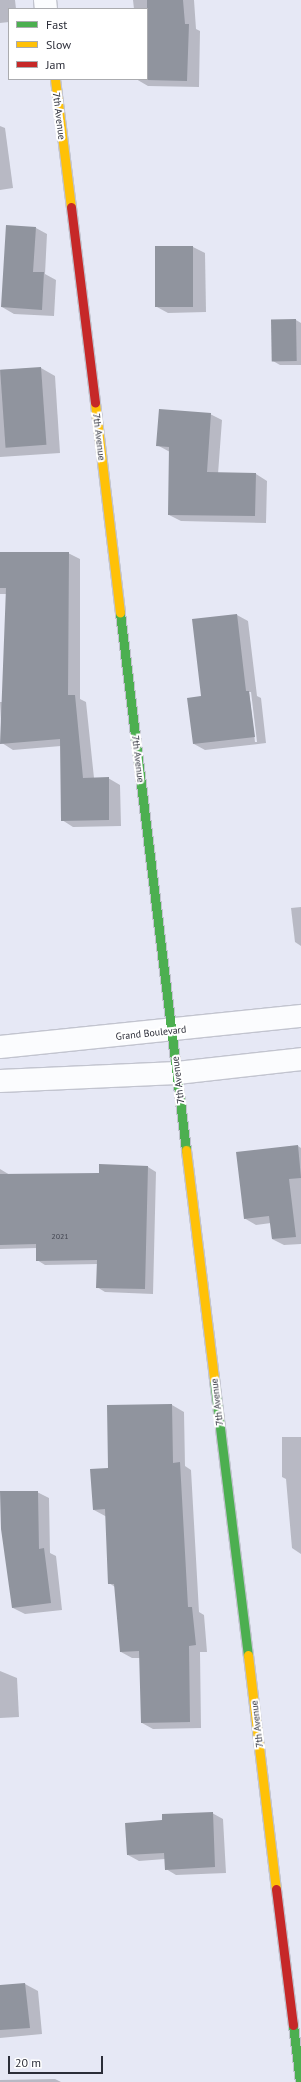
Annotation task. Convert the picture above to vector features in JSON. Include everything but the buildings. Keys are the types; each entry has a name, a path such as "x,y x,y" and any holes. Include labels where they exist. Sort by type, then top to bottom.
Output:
{"street":[{"name":"7th Avenue","path":"54,80 300,2082"},
{"name":"Grand Boulevard","path":"0,1047 172,1031 301,1016"},
{"path":"0,1081 177,1073 301,1059"}],"traffic: fast":[{"path":"120,613 186,1150"},
{"path":"214,1379 248,1655"},
{"path":"293,2025 300,2082"}],"traffic: slow":[{"path":"55,80 71,207"},
{"path":"95,403 120,613"},
{"path":"186,1150 214,1379"},
{"path":"248,1655 276,1889"}],"traffic: jam":[{"path":"71,207 95,403"},
{"path":"276,1889 293,2025"}]}
